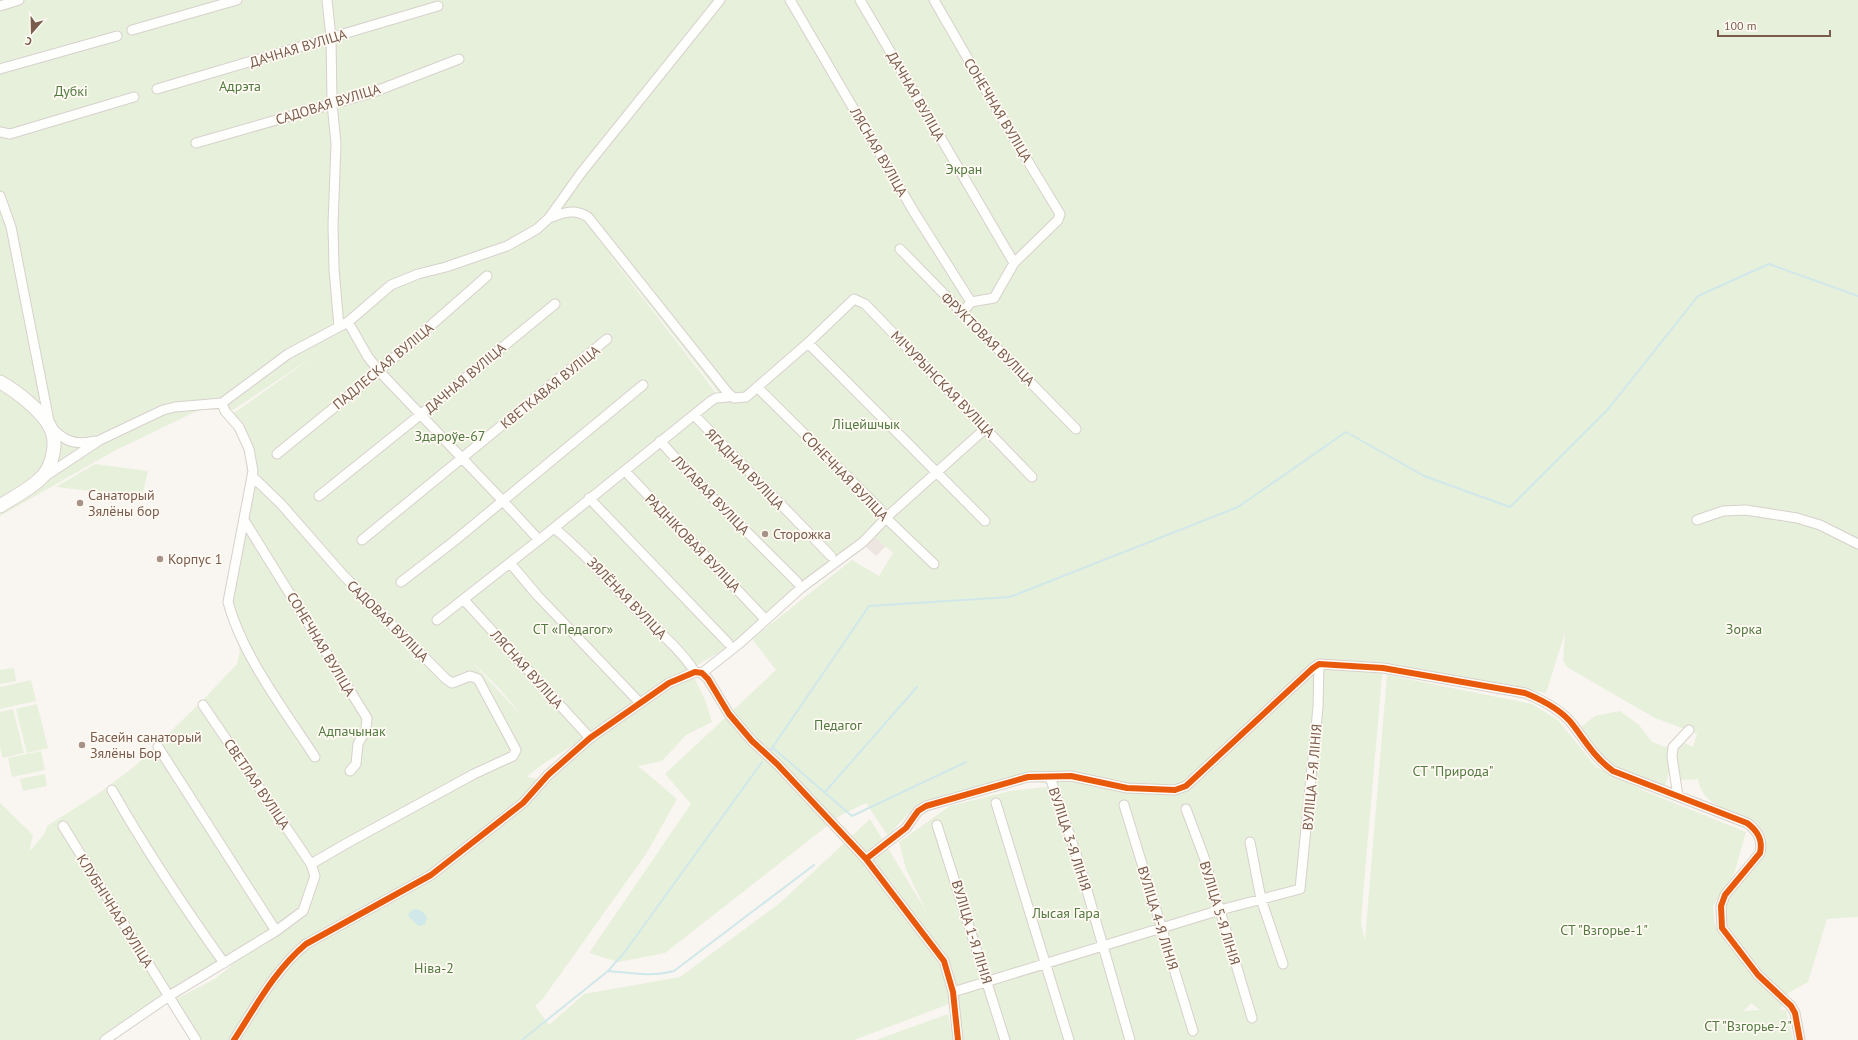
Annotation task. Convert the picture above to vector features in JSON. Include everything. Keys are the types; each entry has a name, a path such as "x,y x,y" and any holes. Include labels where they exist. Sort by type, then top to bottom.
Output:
{"street":[{"path":"0,6 19,0"},
{"path":"132,30 237,0"},
{"path":"327,0 331,37 332,103 336,144 333,224 334,269 339,327"},
{"path":"0,506 100,440 163,410 175,407 222,403 288,354 348,322 391,285 418,274 446,267 507,246 537,229 549,218 581,173 720,0"},
{"name":"ЛЯСНАЯ ВУЛІЦА","path":"790,0 914,212 971,302"},
{"name":"ДАЧНАЯ ВУЛІЦА","path":"860,0 1014,263"},
{"name":"СОНЕЧНАЯ ВУЛІЦА","path":"934,0 1006,125 1057,206 1060,214 1058,220 1014,263"},
{"name":"ДАЧНАЯ ВУЛІЦА","path":"157,89 438,6"},
{"path":"0,69 117,36"},
{"name":"САДОВАЯ ВУЛІЦА","path":"196,144 332,103 371,93 459,60"},
{"path":"0,132 10,134 134,97"},
{"path":"0,196 11,227 53,438 52,457 49,467 37,482"},
{"path":"549,218 571,211 580,212 588,217 728,393 734,398 740,399 746,397 808,343 985,521"},
{"name":"ФРУКТОВАЯ ВУЛІЦА","path":"900,249 1076,429"},
{"path":"962,312 971,302 994,298 1014,263"},
{"name":"ПАДЛЕСКАЯ ВУЛІЦА","path":"277,454 379,371 487,276"},
{"name":"МІЧУРЫНСКАЯ ВУЛІЦА","path":"808,343 850,301 858,299 865,304 1032,477"},
{"name":"ДАЧНАЯ ВУЛІЦА","path":"319,496 555,304"},
{"path":"348,322 368,357 379,371 539,540"},
{"name":"КВЕТКАВАЯ ВУЛІЦА","path":"362,540 607,339"},
{"path":"0,382 11,389 38,412 61,437 76,444 100,440"},
{"path":"401,582 453,542 643,384"},
{"name":"СОНЕЧНАЯ ВУЛІЦА","path":"757,388 873,502 886,518 934,564"},
{"path":"437,620 554,528 660,441 716,398 728,397 728,393"},
{"path":"222,403 225,411 239,427 249,449 252,476 228,602 246,650 315,757"},
{"name":"ЯГАДНАЯ ВУЛІЦА","path":"694,415 831,556"},
{"path":"234,1040 276,976 295,953 306,944 431,875 523,803 548,775 590,738 668,683 698,672 740,643 801,588 863,542 886,518 986,428"},
{"name":"ЛУГАВАЯ ВУЛІЦА","path":"660,441 704,489 797,582"},
{"name":"РАДНІКОВАЯ ВУЛІЦА","path":"625,470 762,616"},
{"name":"САДОВАЯ ВУЛІЦА","path":"252,476 281,504 344,576 446,679 452,683 470,676 478,679 516,750 513,756 474,774 311,864"},
{"path":"589,498 728,643"},
{"path":"1697,520 1723,511 1746,510 1797,518 1820,525 1858,544"},
{"name":"СОНЕЧНАЯ ВУЛІЦА","path":"244,520 367,718 366,729 358,744 356,764 350,771"},
{"name":"ЗЯЛЁНАЯ ВУЛІЦА","path":"554,528 588,557 633,606 698,672 708,679 729,714 752,741 777,764 866,859 944,961 953,992 958,1040"},
{"path":"510,563 537,595 640,703"},
{"name":"ЛЯСНАЯ ВУЛІЦА","path":"464,600 590,738"},
{"path":"866,859 906,828 918,811 926,806 1028,777 1071,776 1127,788 1175,790 1186,786 1319,664 1383,668 1525,693 1543,700 1567,719 1601,762 1613,771 1747,823 1755,829 1760,838 1762,847 1758,857 1725,895 1721,906 1722,928 1754,970 1791,1006 1795,1013 1800,1040"},
{"name":"ВУЛІЦА 7-Я ЛІНІЯ","path":"1261,899 1300,889 1318,707 1319,664"},
{"name":"СВЕТЛАЯ ВУЛІЦА","path":"203,705 311,864"},
{"path":"1678,796 1672,757 1673,747 1689,730"},
{"path":"158,747 276,931"},
{"name":"ВУЛІЦА 3-Я ЛІНІЯ","path":"1050,777 1080,866 1130,1040"},
{"path":"112,790 196,924 224,963"},
{"path":"996,802 1069,1040"},
{"name":"ВУЛІЦА 4-Я ЛІНІЯ","path":"1124,805 1193,1031"},
{"name":"ВУЛІЦА 5-Я ЛІНІЯ","path":"1186,809 1204,857 1252,1018"},
{"name":"ВУЛІЦА 1-Я ЛІНІЯ","path":"937,825 1005,1040"},
{"name":"КЛУБНІЧНАЯ ВУЛІЦА","path":"63,826 196,1040"},
{"path":"1250,842 1261,899 1283,964"},
{"path":"105,1040 169,996 276,931 303,911 315,876 311,864"},
{"path":"953,992 1220,910 1261,899"}],"shaded area":[{"path":"876,537 886,546 876,556 865,546"}],"green space":[{"path":"0,0 1858,0 1858,917 1827,919 1808,982 1788,993 1780,1010 1786,1010 1793,1040 963,1040 955,986 942,946 949,1004 854,1040 197,1040 172,1001 215,979 249,951 110,1040 0,1040 0,803 33,835 29,852 45,833 47,826 102,791 135,766 200,703 237,664 240,651 226,599 247,482 246,454 237,429 226,416 237,411 314,356 233,410 199,410 114,451 0,516","holes":["611,257 717,391 720,398","630,460 587,498 728,647 586,498","876,538 893,553 879,576 852,560 752,639 776,670 665,774 691,804 589,953 618,962 665,953 841,815 866,803 888,836 914,807 1017,778 1057,786 1010,791 950,806 899,842 906,869 926,911 870,819 780,903 680,977 584,994 549,1025 535,1006 542,1000 646,854 677,799 638,766 662,761 686,735 712,722 705,700 694,677 640,699 728,647","1565,633 1563,660 1567,667 1653,717 1697,734 1693,747 1676,739 1666,747 1652,742 1639,725 1620,711 1595,716 1581,727 1612,768 1665,786 1669,772 1683,780 1698,779 1702,791 1710,800 1752,820 1759,826 1763,835 1762,848 1756,860 1729,890 1723,902 1720,918 1724,937 1715,926 1713,906 1734,874 1746,832 1647,792 1596,767 1558,720 1532,704 1387,675 1365,941 1361,924 1362,907 1383,664 1546,693","469,659 499,688 524,718","673,677 636,701 544,780 527,777 547,761 584,739 649,691","1751,1003 1760,1010 1744,1011"]},
{"path":"95,464 148,471 142,497 56,487"},
{"path":"14,668 16,681 0,684 0,670"},
{"path":"31,680 36,701 0,709 0,687"},
{"path":"37,704 48,748 27,753 16,709"},
{"path":"13,709 24,753 3,758 0,748 0,712"},
{"path":"41,751 45,770 12,777 8,758"},
{"path":"45,774 47,786 23,791 20,779"},
{"path":"948,1014 953,1040 876,1040"}],"water":[{"path":"414,909 425,914 427,918 425,924 419,926 409,917 408,914"}],"waterway":[{"path":"770,751 869,606 1010,597 1238,507 1346,432 1424,476 1510,507 1609,408 1698,296 1769,264 1858,296"},
{"path":"825,792 917,687"},
{"path":"773,748 852,816 966,762"},
{"path":"522,1040 608,971 624,953 762,762"},
{"path":"608,971 649,974 674,971 814,865"}],"cycle path":[{"path":"866,859 906,828 918,811 926,806 1028,777 1071,776 1127,788 1175,790 1186,786 1319,664 1383,668 1525,693 1545,702 1563,715 1573,725 1596,755 1613,771 1747,823 1754,829 1759,836 1761,844 1760,853 1725,895 1721,906 1722,928 1758,975 1791,1006 1795,1013 1800,1040"},
{"path":"234,1040 275,977 306,944 431,875 523,803 548,775 590,738 669,683 695,672 702,673 708,679 729,714 752,741 777,764 866,859 944,961 953,992 958,1040"}],"place":[{"name":"Санаторый Зялёны бор","path":"80,503"},
{"name":"Сторожка","path":"765,534"},
{"name":"Корпус 1","path":"160,559"},
{"name":"Басейн санаторый Зялёны Бор","path":"82,745"}],"park label":[{"name":"Адрэта","path":"240,86"},
{"name":"Дубкі","path":"71,91"},
{"name":"Экран","path":"964,169"},
{"name":"Ліцейшчык","path":"866,424"},
{"name":"Здароўе-67","path":"450,436"},
{"name":"СТ «Педагог»","path":"573,629"},
{"name":"Зорка","path":"1744,629"},
{"name":"Педагог","path":"838,725"},
{"name":"Адпачынак","path":"352,731"},
{"name":"СТ \"Природа\"","path":"1453,771"},
{"name":"Лысая Гара","path":"1066,913"},
{"name":"СТ \"Взгорье-1\"","path":"1604,930"},
{"name":"Ніва-2","path":"434,968"},
{"name":"СТ \"Взгорье-2\"","path":"1748,1026"}]}
